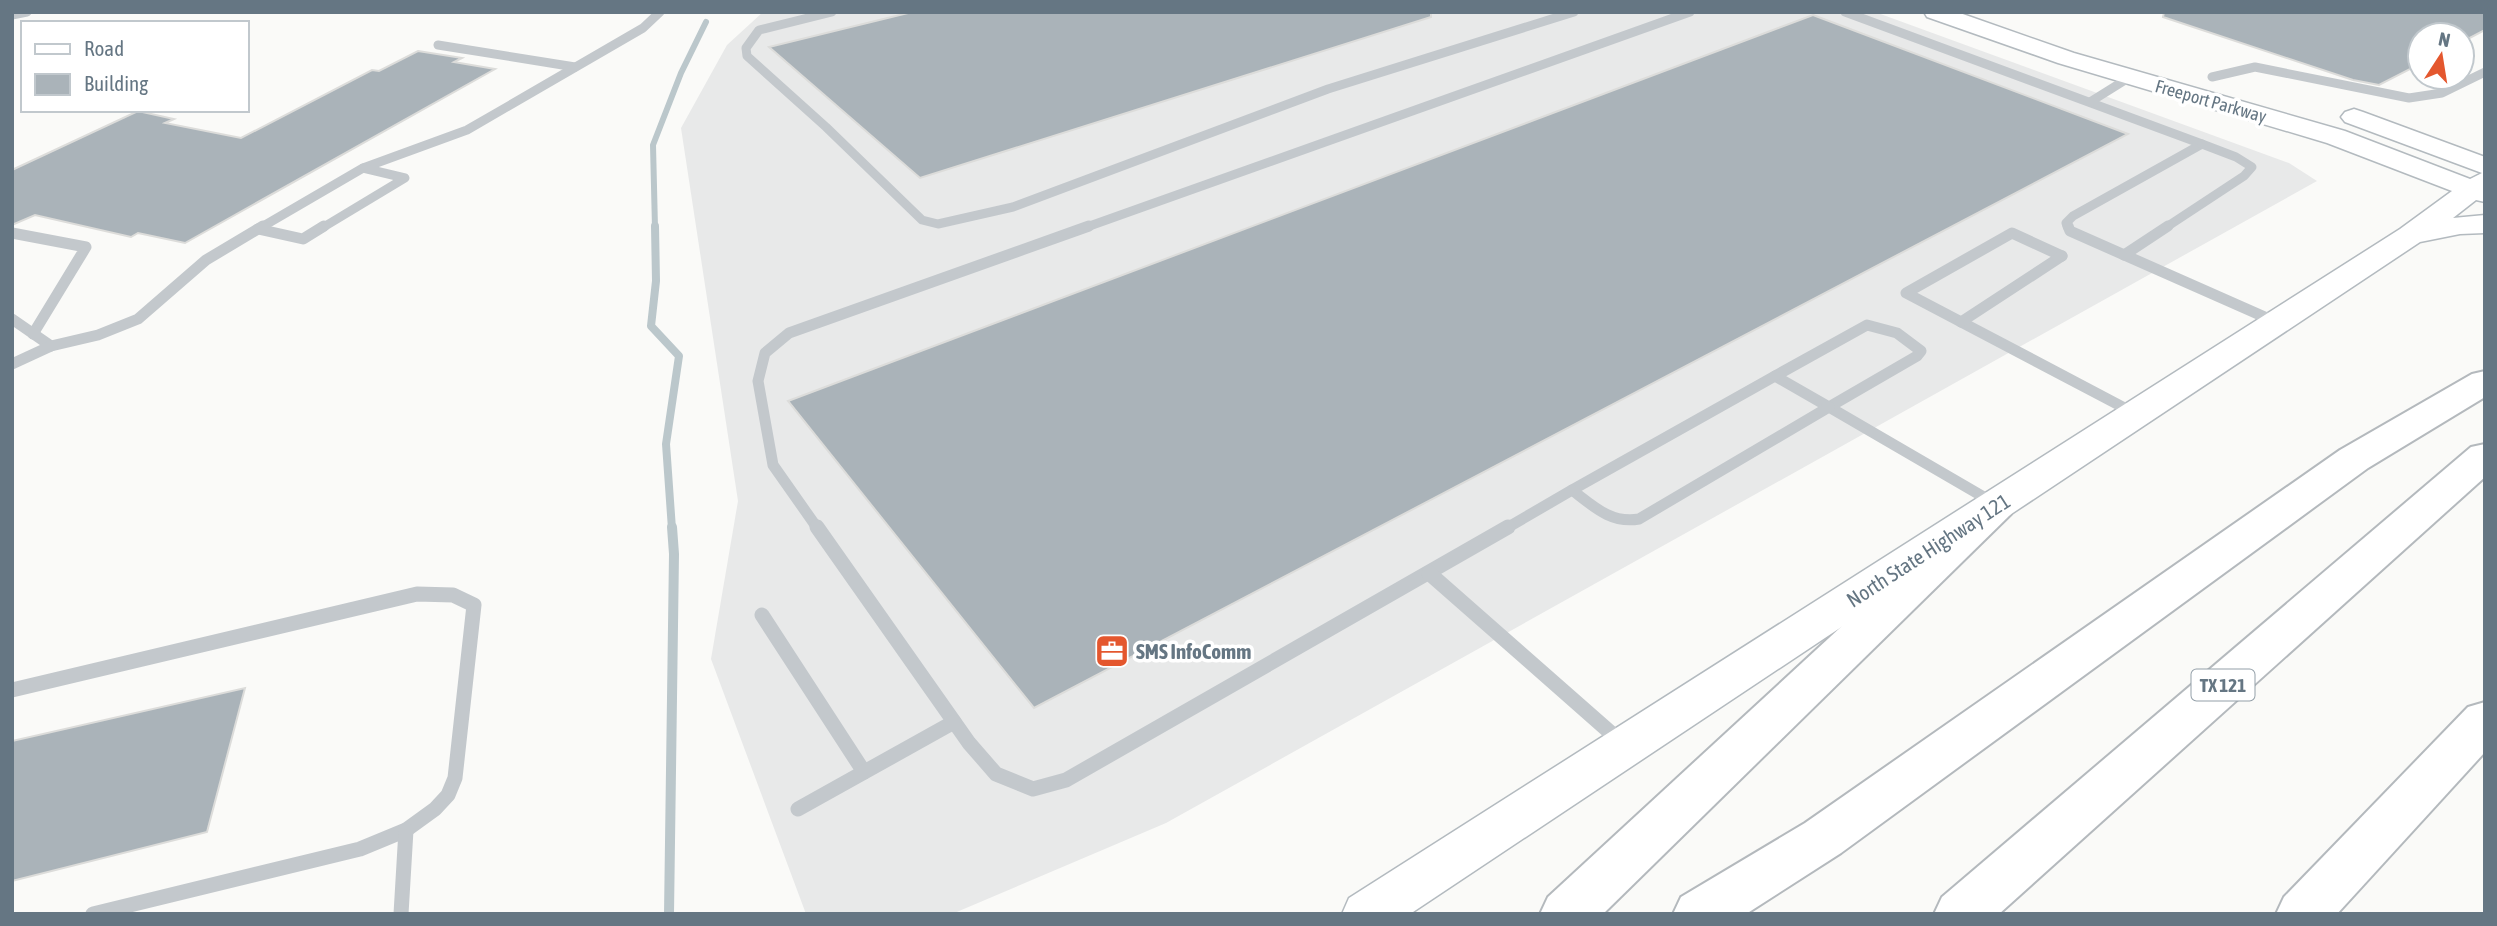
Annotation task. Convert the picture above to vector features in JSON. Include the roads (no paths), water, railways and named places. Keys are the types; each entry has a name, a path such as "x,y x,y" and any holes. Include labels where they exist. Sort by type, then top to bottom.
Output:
{"highway":[{"path":"1700,914 1823,838 2354,459 2485,382"},
{"name":"TX 121","path":"1961,914 2485,456"},
{"path":"1567,914 1997,505"},
{"path":"2303,914 2485,720"}],"main road":[{"name":"Freeport Parkway","path":"1935,12 2066,58 2336,137 2483,191"},
{"name":"Freeport Parkway","path":"1992,12 2293,99"},
{"path":"2331,110 2418,141 2485,147"},
{"path":"2418,141 2483,191"},
{"path":"2379,154 2415,179 2427,193 2410,235"},
{"name":"North State Highway 121","path":"1367,914 2410,235 2483,191"}],"lane":[{"path":"12,15 27,12"},
{"path":"12,364 51,346 98,335 138,319 206,260 258,229 363,168 467,130 643,28 660,12"},
{"path":"832,12 759,30 746,48 747,56 826,127 922,220 938,224 1013,207 1328,89 1574,12"},
{"path":"1572,490 1612,520 1626,523 1640,519 1917,356 1921,351 1917,345 1890,330 1867,325 1572,490 1066,780 1033,789 996,774 954,722 773,465 758,381 765,353 789,333 1690,12"},
{"path":"1845,12 2202,144 2236,157 2252,167 2244,176 2123,254"},
{"path":"438,45 575,66"},
{"path":"2212,77 2255,67 2409,98 2442,93 2485,72"},
{"path":"2090,102 2130,77"},
{"path":"2202,144 2073,216 2066,223 2070,231 2277,323"},
{"path":"258,229 303,239 405,177 363,168"},
{"path":"12,233 86,247 33,334"},
{"path":"1961,322 2062,256 2012,233 1906,293 1961,322 2136,414"},
{"path":"12,319 51,346"},
{"path":"1775,376 1997,505"},
{"path":"1429,573 1626,746"},
{"path":"12,690 417,594 444,593 462,596 474,605 455,778 448,795 435,809 406,830 360,849 93,914"},
{"path":"762,615 864,772"},
{"path":"798,809 954,722"},
{"path":"401,914 406,830"}],"waterway":[{"path":"655,228 653,145 681,73 706,22"},
{"path":"655,226 656,281 651,326 679,356 666,444 672,529"},
{"path":"669,914 674,554 672,527"}],"place":[{"name":"SMS InfoComm","path":"1112,651"}]}
